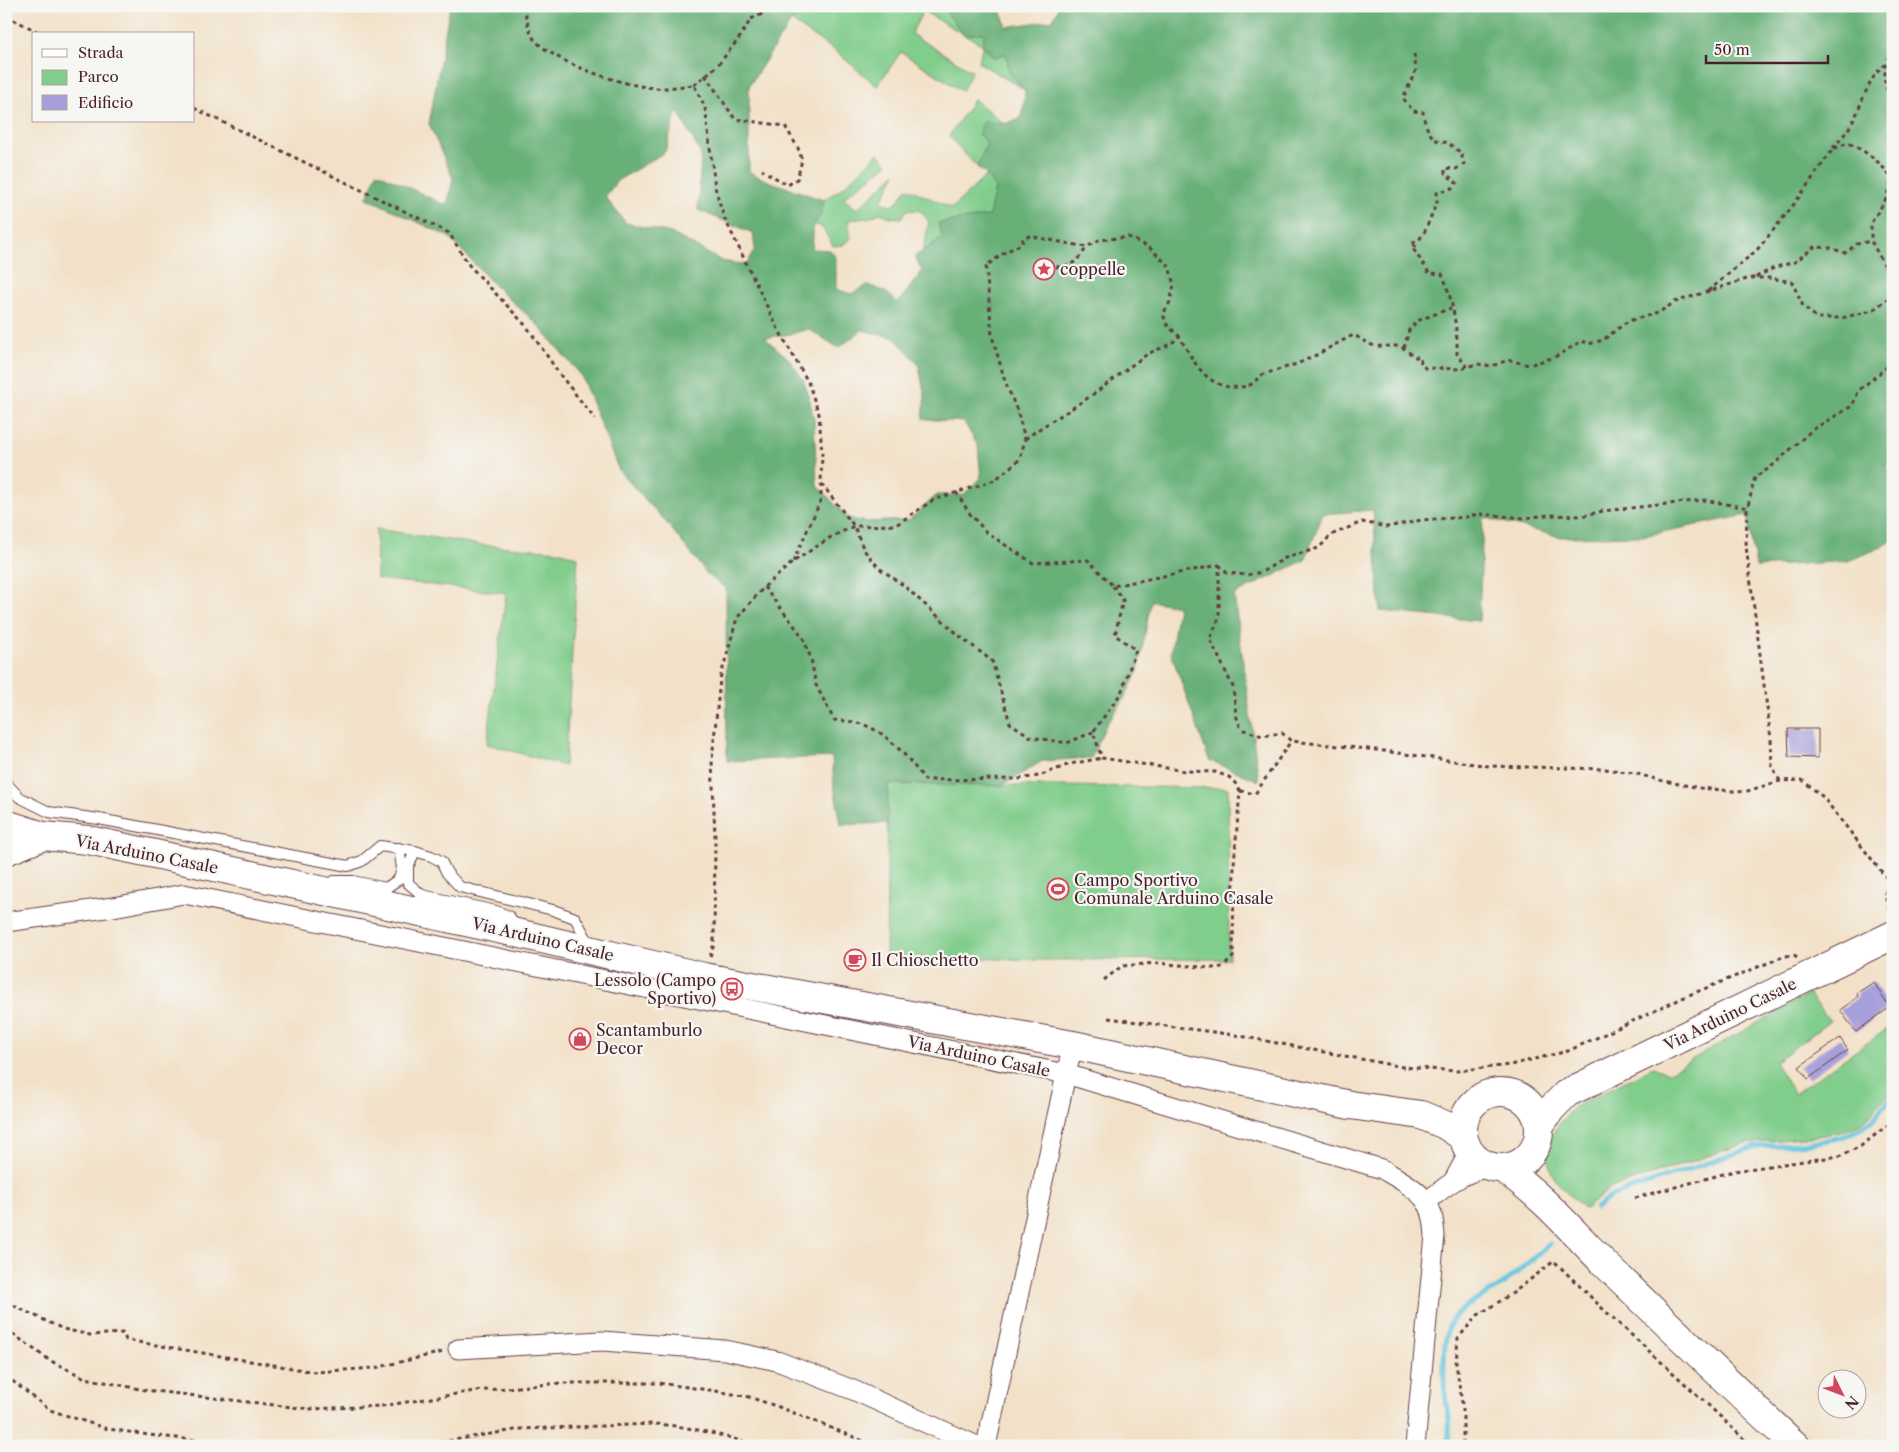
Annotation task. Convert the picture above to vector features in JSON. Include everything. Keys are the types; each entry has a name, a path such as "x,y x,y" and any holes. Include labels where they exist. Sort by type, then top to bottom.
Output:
{"main road":[{"path":"6,824 43,836"},
{"name":"Via Arduino Casale","path":"43,836 88,840 521,934 704,977 1086,1048 1350,1105 1421,1115"},
{"path":"6,851 43,836"},
{"name":"Via Arduino Casale","path":"1567,1093 1893,935"},
{"path":"1496,1092 1507,1092 1523,1098 1532,1106 1537,1115 1540,1126 1538,1143 1490,1157 1463,1126 1465,1116 1483,1096 1496,1092"},
{"path":"1523,1098 1567,1093"},
{"path":"1540,1126 1551,1109 1567,1093"},
{"path":"1421,1115 1472,1106"},
{"path":"1421,1115 1445,1125 1519,1179 1796,1446"}],"street":[{"name":"Via Arduino Casale","path":"6,922 113,907 184,894 1066,1074 1086,1048"},
{"path":"986,1446 1066,1074 1382,1169 1406,1183 1426,1202 1432,1216 1436,1235 1415,1446"},
{"path":"1426,1202 1454,1180 1490,1157"},
{"path":"458,1349 602,1341 725,1350 777,1361 853,1390 977,1446"}],"lane":[{"path":"6,783 19,796 49,812 98,819 348,866 362,861 380,846 414,851 431,856 441,862 447,873 460,887 553,910 575,918 585,934 592,951"},
{"path":"325,892 334,881 353,881 386,888 399,879 402,868 399,848"},
{"path":"414,851 408,867 408,883 422,895 496,911 509,916 521,934"}],"path":[{"path":"524,6 534,39 560,60 569,62 585,71 618,81 655,88 694,85 718,65 751,20 781,6"},
{"path":"760,15 762,6"},
{"path":"1893,9 1890,14 1892,41 1884,78 1893,114"},
{"path":"6,16 39,32"},
{"path":"1414,54 1416,70 1403,98 1413,111 1423,112 1423,118 1432,137 1442,143 1447,142 1460,153 1464,164 1456,169 1445,168 1445,173 1457,182 1452,188 1437,193 1437,202 1425,230 1419,240 1412,244 1417,247 1414,250 1429,273 1442,274 1449,290 1458,343 1457,354 1467,367"},
{"path":"1707,292 1757,250 1792,207 1852,122 1867,87 1886,64 1893,61"},
{"path":"705,75 735,119 785,126 798,148 802,160 797,179 788,184 762,170"},
{"path":"694,85 705,108 715,187 723,215 777,327 808,382 819,414 822,452 821,500 793,562"},
{"path":"195,108 449,233 469,265 527,327 561,376 595,419"},
{"path":"1833,149 1848,143 1867,152 1892,177 1886,199 1872,223 1871,241 1893,281"},
{"path":"704,977 714,944 715,837 712,760 720,680 738,618 764,587 793,562 831,537 854,526 896,525 933,500 995,480 1020,459 1025,439 992,336 986,266 1007,251 1022,244 1023,239 1029,236 1088,246"},
{"path":"1048,267 1066,267 1079,260 1088,246 1099,240 1128,237 1149,248 1169,266 1174,285 1170,302 1163,314 1167,325 1179,336 1197,366 1213,382 1223,387 1249,386 1261,376 1309,358 1354,335 1374,345 1392,345 1404,348 1414,357 1420,357 1421,364 1425,368 1460,369 1476,364 1492,366 1508,360 1530,365 1555,357 1582,341 1589,344 1603,340 1628,321 1658,313 1676,302 1755,278 1776,267 1795,262 1814,247 1832,248 1845,253 1857,244 1871,241"},
{"path":"1755,278 1771,278 1792,282 1803,306 1817,318 1842,318 1873,310 1893,295"},
{"path":"1404,348 1409,330 1417,321 1451,308"},
{"path":"1025,439 1043,425 1078,405 1150,353 1174,343 1179,336"},
{"path":"1780,781 1772,768 1771,739 1746,546 1748,508 1754,477 1771,467 1812,430 1852,406 1859,390 1893,362"},
{"path":"821,483 854,526 864,550 879,568 903,585 961,637 992,661 1010,723 1031,737 1067,742 1093,732 1121,693 1136,650 1115,635 1122,600 1113,586 1088,560 1033,563 987,533 972,517 956,492"},
{"path":"1219,565 1227,573 1247,575 1262,572 1285,558 1319,548 1331,535 1362,522 1387,527 1422,520 1466,517 1480,514 1525,518 1548,515 1582,516 1603,511 1704,500 1748,508"},
{"path":"1113,586 1219,565"},
{"path":"1219,565 1219,618 1210,639 1232,688 1236,716 1241,729 1262,736 1282,733 1291,742 1377,750 1489,766 1605,769 1634,773 1658,780 1700,788 1744,792 1780,781 1802,780 1823,797 1888,880 1886,896 1893,920"},
{"path":"764,587 804,637 816,685 834,720 861,724 887,738 925,780 1018,779 1039,776 1070,764 1102,758 1186,771 1215,772 1229,777 1240,791 1255,794 1291,742"},
{"path":"1093,732 1102,758"},
{"path":"1104,980 1122,966 1158,963 1212,968 1223,967 1233,957 1234,864 1240,791"},
{"path":"1108,1018 1235,1036 1403,1067 1456,1071 1510,1065 1568,1051 1689,995 1785,956 1794,955 1802,960 1813,973"},
{"path":"1635,1198 1734,1170 1840,1156 1861,1146 1893,1121"},
{"path":"1463,1444 1463,1409 1456,1364 1458,1338 1478,1315 1513,1292 1554,1261 1751,1446"},
{"path":"6,1302 63,1329 90,1335 123,1333 126,1340 315,1372 375,1368 458,1349"},
{"path":"6,1329 49,1360 85,1378 145,1390 309,1409 382,1406 475,1391 561,1383 658,1384 749,1397 876,1446"},
{"path":"6,1376 50,1410 108,1429 167,1438 249,1446"},
{"path":"417,1446 481,1434 521,1429 654,1424 672,1425 707,1432 758,1446"}],"green space":[{"path":"450,6 812,6 791,21 749,86 749,172 768,181 824,200 821,215 814,224 812,249 830,250 836,257 836,289 851,294 868,285 886,292 898,303 922,271 915,256 942,237 938,223 989,216 995,189 987,175 977,167 987,143 978,134 984,121 1004,124 1020,119 1024,105 1025,90 1010,74 1006,54 993,57 983,45 984,33 964,35 942,6 1000,6 1006,27 1053,20 1059,6 1893,6 1893,466 1884,463 1893,474 1893,540 1882,547 1848,561 1756,567 1747,515 1642,536 1560,537 1483,517 1479,621 1380,611 1373,510 1323,514 1305,560 1234,595 1259,781 1209,760 1171,653 1178,606 1151,601 1138,671 1124,699 1106,725 1091,758 1042,761 1002,786 888,784 887,823 841,825 834,786 832,757 727,761 726,588 708,575 666,522 619,471 581,375 535,322 498,289 449,237 367,198 377,172 447,206 453,178 429,124","holes":["677,110 701,154 698,210 753,233 755,250 746,265 722,261 671,233 626,223 605,197 617,181 665,152","808,329 839,348 862,330 895,338 918,363 925,396 923,419 964,422 978,446 981,478 963,495 937,495 909,520 865,522 848,518 817,485 814,420 803,379 788,358 765,338"]},
{"path":"812,6 942,6 963,34 923,11 911,34 972,71 962,91 901,52 877,86 834,50 791,21"},
{"path":"984,32 1006,54 1010,74 1025,90 978,62 983,45 965,35"},
{"path":"974,99 1004,124 987,143 977,167 949,136"},
{"path":"878,153 888,164 843,198 857,209 896,173 881,202 894,206 907,188 952,208 987,175 995,189 989,216 938,223 942,237 923,251 929,222 921,211 907,210 901,218 890,217 880,213 868,218 848,220 851,238 843,245 833,246 822,227 814,224 821,215 824,200 845,186"},
{"path":"376,529 482,545 558,551 578,557 565,766 487,744 506,593 377,579"},
{"name":"Campo Sportivo Comunale Arduino Casale","path":"888,784 1228,788 1229,959 1042,960 886,956"},
{"path":"1809,994 1830,1021 1775,1062 1794,1094 1893,1025 1893,1090 1862,1124 1841,1132 1818,1136 1744,1144 1611,1188 1585,1209 1555,1179 1550,1169 1549,1160 1551,1140 1561,1122 1574,1107 1653,1067 1668,1073"}],"building":[{"path":"1788,729 1818,729 1818,758 1789,757"},
{"path":"1874,982 1890,1007 1856,1032 1840,1010 1858,997 1857,993"},
{"path":"1840,1038 1848,1050 1808,1079 1799,1067"}],"waterway":[{"path":"1596,1208 1611,1196 1754,1147 1812,1143 1842,1137 1871,1122 1893,1096"},
{"path":"1446,1446 1449,1422 1444,1382 1444,1358 1447,1332 1453,1318 1462,1309 1504,1283 1550,1244"}],"place":[{"name":"coppelle","path":"1044,269"},
{"name":"Campo Sportivo Comunale Arduino Casale","path":"1058,889"},
{"name":"Il Chioschetto","path":"855,960"},
{"name":"Lessolo (Campo Sportivo)","path":"732,989"},
{"name":"Scantamburlo Decor","path":"580,1039"}]}
